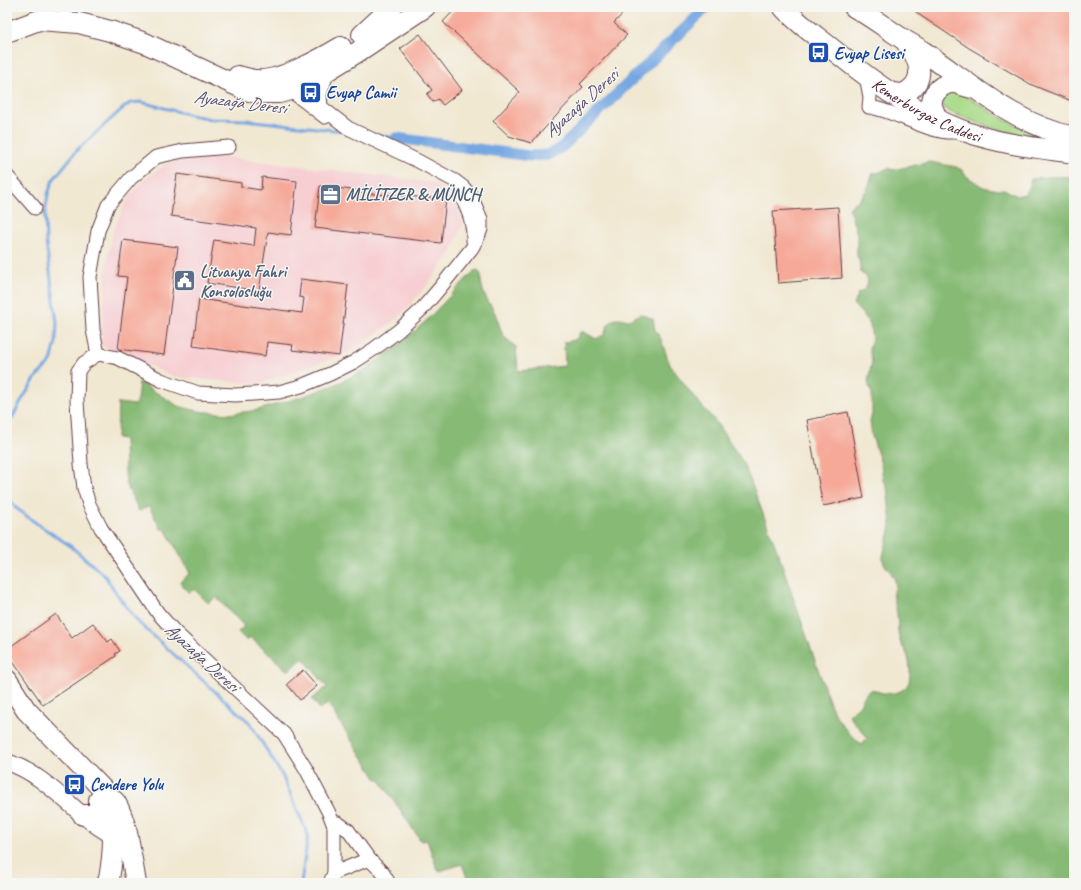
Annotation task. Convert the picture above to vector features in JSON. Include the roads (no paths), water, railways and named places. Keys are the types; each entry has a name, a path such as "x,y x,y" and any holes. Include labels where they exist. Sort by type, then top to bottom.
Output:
{"main road":[{"path":"362,35 392,7"},
{"name":"Kemerburgaz Caddesi","path":"783,7 866,76 908,105 965,131 1000,141 1074,153"},
{"path":"854,7 920,49 976,89 1019,116 1040,126 1074,137"},
{"path":"7,19 26,12 60,10 102,17 143,28 176,43 235,76 257,80 280,76 315,62 362,35 419,8"},
{"path":"7,32 39,20 79,23 110,31 146,43 246,90 256,93 279,93 290,90 328,71 419,8"},
{"path":"889,92 902,94 910,90 917,83 920,72 918,63 913,53 903,39"},
{"path":"938,120 932,105 933,98 938,89 945,84 954,83 976,89"},
{"path":"7,680 26,710 116,803 122,814 120,839 113,854 107,883"},
{"path":"7,699 18,716 65,763 99,800 107,811 120,839 136,883"},
{"path":"83,815 96,815 100,811 99,800"}],"street":[{"path":"328,71 320,94 321,107 348,134 381,146 445,180 455,188 460,194 467,208 473,229 472,248 439,289 398,331 354,362 301,386 279,392 253,394 234,395 198,393 161,380 118,358 98,354 84,362 78,371 77,401 84,488 89,504 98,522 124,564 158,613 175,632 284,734 306,769 333,823 332,878 369,859"},
{"path":"866,76 870,96 869,107 891,112 937,131 965,131"},
{"path":"290,90 332,119"},
{"path":"98,354 93,330 90,277 98,231 108,205 131,178 156,157 183,151 229,147"},
{"path":"7,176 35,208"},
{"path":"7,762 28,772 102,830 120,839"},
{"path":"83,815 104,842 109,852 112,864"},
{"path":"333,823 338,823 348,830 369,859 383,873 389,883"}],"waterway":[{"name":"Ayazağa Deresi","path":"396,138 530,156 548,155 562,147 707,7"},
{"name":"Ayazağa Deresi","path":"7,427 37,376 51,362 56,342 57,323 46,243 45,213 48,194 53,180 78,149 121,110 130,103 141,102 211,119 246,120 343,131"},
{"name":"Ayazağa Deresi","path":"376,135 396,138"},
{"name":"Ayazağa Deresi","path":"7,495 16,508 69,545 105,576 139,623 250,723 282,775 308,835 301,883"}],"place":[{"name":"Evyap Lisesi","path":"818,53"},
{"name":"Evyap Camii","path":"311,92"},
{"name":"MİLİTZER & MÜNCH","path":"330,194"},
{"name":"Litvanya Fahri Konsolosluğu","path":"184,281"},
{"name":"Cendere Yolu","path":"75,784"}]}
